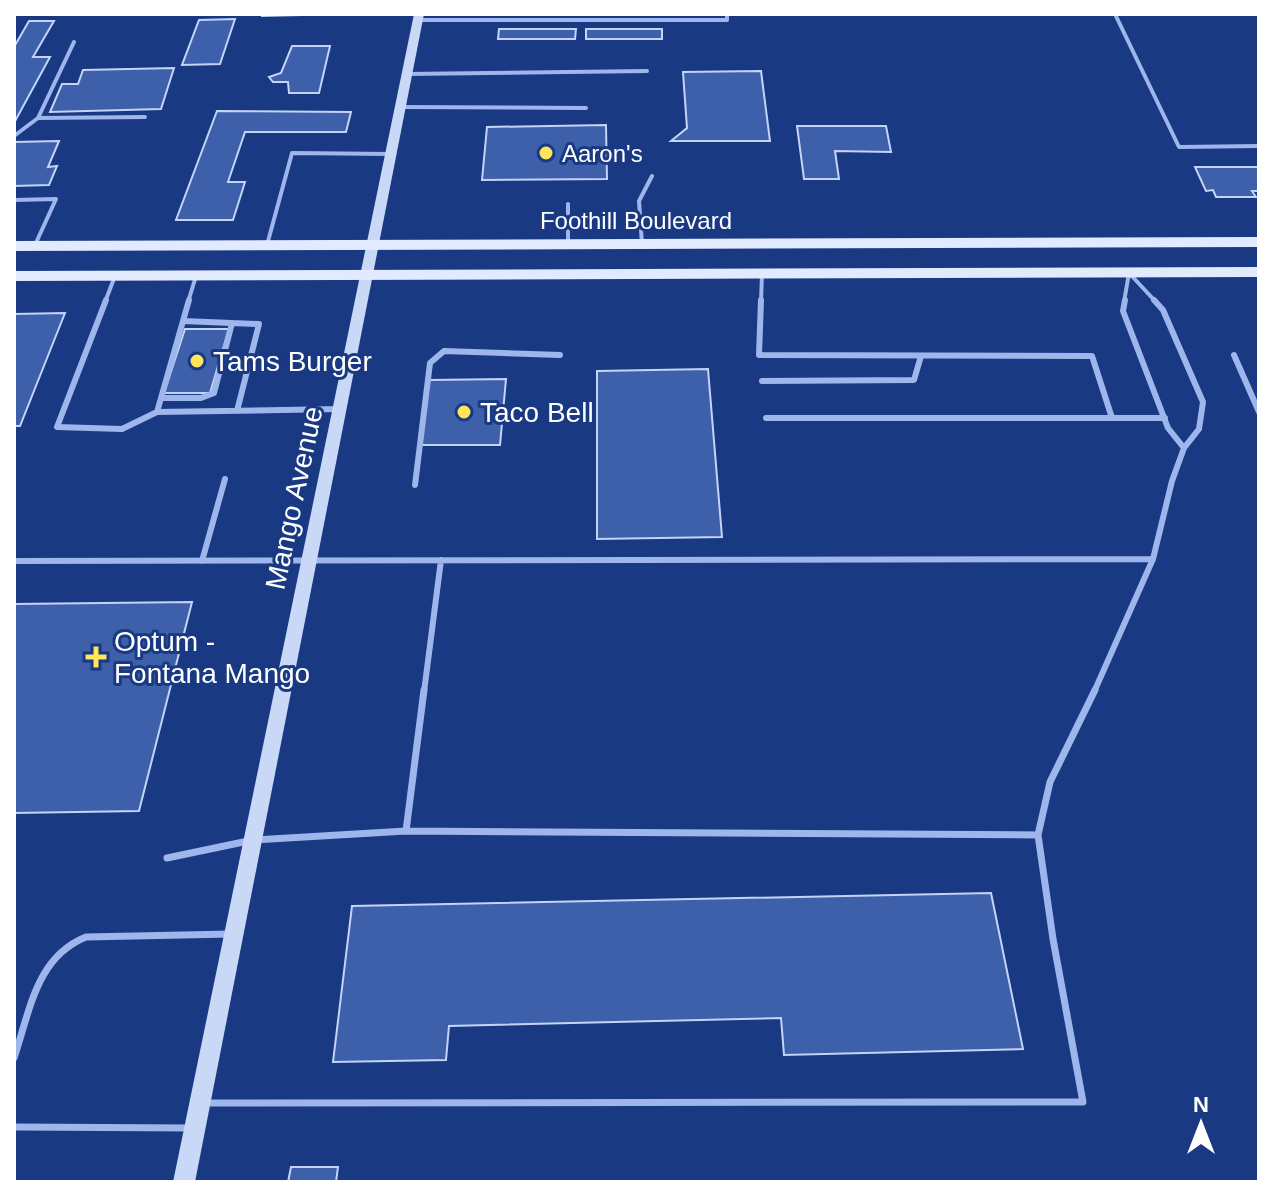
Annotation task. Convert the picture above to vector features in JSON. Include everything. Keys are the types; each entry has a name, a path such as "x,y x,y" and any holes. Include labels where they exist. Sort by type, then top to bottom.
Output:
{"main road":[{"path":"1119,242 1129,273"},
{"name":"Foothill Boulevard","path":"14,246 1259,242"},
{"path":"14,276 1259,272"}],"street":[{"name":"Mango Avenue","path":"184,1182 419,17"}],"lane":[{"path":"419,17 727,20 727,14"},
{"path":"1115,14 1179,147 1259,146"},
{"path":"14,136 38,118 74,42"},
{"path":"407,74 647,71"},
{"path":"401,107 586,108"},
{"path":"38,118 145,117"},
{"path":"267,245 292,153 391,154"},
{"path":"642,244 639,201 652,176"},
{"path":"14,200 56,199 35,245"},
{"path":"568,204 568,244"},
{"path":"1129,273 1123,311 1165,418 1184,448"},
{"path":"200,1103 1083,1102 1053,939 1038,835 1050,782 1120,638 1153,559 1172,481 1184,448 1199,429 1203,402 1163,310 1129,273"},
{"path":"762,274 759,355 1092,356 1112,418"},
{"path":"115,276 57,427 122,429 157,412 341,409"},
{"path":"157,412 196,276"},
{"path":"183,321 259,324 237,411"},
{"path":"161,398 201,398 214,393 232,323"},
{"path":"415,485 430,363 444,351 560,355"},
{"path":"1234,355 1259,412"},
{"path":"762,381 914,380 921,356"},
{"path":"766,418 1165,418"},
{"path":"202,561 225,479"},
{"path":"14,561 954,562 1153,559"},
{"path":"406,831 441,560"},
{"path":"167,858 253,840 406,831 1038,835"},
{"path":"14,1058 43,971 55,955 71,943 86,937 234,934"},
{"path":"14,1127 195,1128"}],"building":[{"path":"262,14 344,14 262,16"},
{"path":"235,19 220,64 182,65 199,20"},
{"path":"29,21 54,21 33,57 50,57 14,123 14,47"},
{"path":"499,29 576,29 575,39 498,39"},
{"path":"586,29 662,29 662,39 586,39"},
{"path":"292,46 330,46 319,93 289,93 288,82 273,82 269,77 281,73"},
{"path":"174,68 161,109 50,112 62,84 78,84 83,70"},
{"path":"761,71 770,141 671,141 687,128 683,72"},
{"path":"217,111 351,112 346,132 245,132 228,182 245,182 233,220 176,220"},
{"name":"Aaron's","path":"606,125 607,179 482,180 487,127"},
{"path":"797,126 886,126 891,152 835,151 839,179 804,179"},
{"path":"59,141 48,167 57,166 49,185 14,186 14,142"},
{"path":"1195,167 1259,167 1259,191 1252,191 1256,197 1216,197 1213,190 1206,191"},
{"path":"65,313 20,426 14,426 14,314"},
{"name":"Tams Burger","path":"185,329 229,329 210,393 164,393"},
{"path":"708,369 722,537 597,539 597,371"},
{"name":"Taco Bell","path":"506,379 500,445 420,445 429,380"},
{"name":"Optum - Fontana Mango","path":"192,602 139,811 14,813 14,604"},
{"path":"991,893 1023,1049 784,1055 781,1018 449,1026 446,1060 333,1062 352,906"},
{"path":"291,1167 338,1167 336,1182 288,1182"}],"place":[{"name":"Aaron's","path":"546,153"},
{"name":"Tams Burger","path":"197,361"},
{"name":"Taco Bell","path":"464,412"},
{"name":"Optum - Fontana Mango","path":"96,657"}]}
